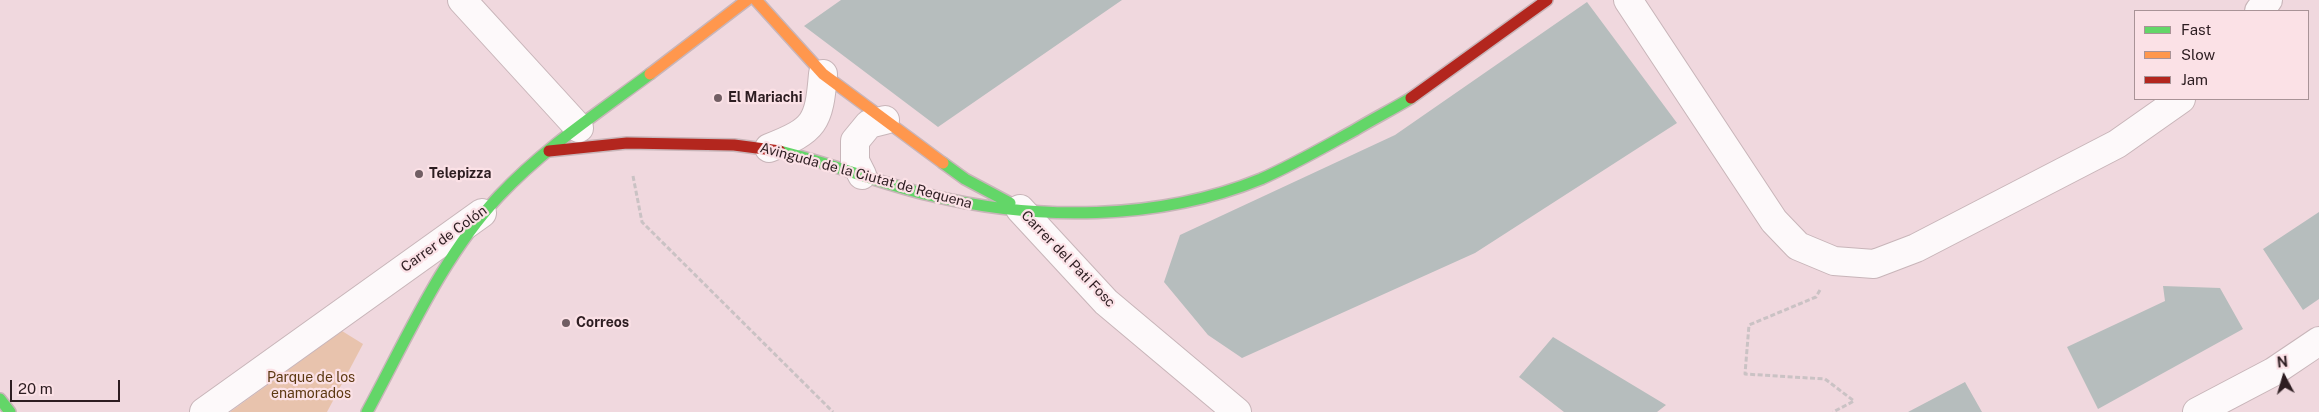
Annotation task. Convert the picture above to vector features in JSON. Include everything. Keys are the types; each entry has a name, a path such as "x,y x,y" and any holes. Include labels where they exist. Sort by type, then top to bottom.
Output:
{"street":[{"path":"462,0 579,128"},
{"name":"Carrer de Colón","path":"204,412 487,209 515,180 549,151 747,0"},
{"name":"Carrer del Pati Fosc","path":"756,0 823,74 965,179 1020,209 1106,302 1237,412"},
{"name":"Avinguda de la Ciutat de Requena","path":"549,151 627,143 734,145 769,148 952,201 1062,213 1106,212 1160,206 1207,196 1260,179 1312,154 1409,99 1547,0"},
{"path":"1628,0 1774,220 1798,246 1834,261 1874,264 1916,248 2116,144 2180,100"},
{"path":"2260,10 2268,0"},
{"path":"769,148 798,137 812,124 821,102 823,74"},
{"path":"862,175 855,161 855,141 869,124 885,120"},
{"path":"367,412 443,271 487,209"},
{"path":"2197,412 2273,372 2319,341"},
{"path":"0,399 10,412"}],"path":[{"path":"627,143 642,222 833,412"},
{"path":"1833,412 1854,402 1825,379 1745,374 1749,325 1816,297 1834,261"}],"green space":[{"name":"Parque de los enamorados","path":"342,331 363,344 327,412 230,412"}],"building":[{"path":"841,0 1122,0 938,127 804,26"},
{"path":"1587,2 1677,123 1475,253 1242,358 1208,335 1164,282 1180,235 1395,135"},
{"path":"2319,212 2319,299 2303,310 2263,249"},
{"path":"2163,286 2220,288 2243,329 2098,409 2067,347 2165,301"},
{"path":"1553,337 1666,405 1657,412 1564,412 1519,377"},
{"path":"1965,382 1982,412 1908,412"}],"traffic: fast":[{"path":"367,412 411,327 443,272 460,245 499,196 534,162 650,74"},
{"path":"780,151 910,190 970,204 1012,209 1096,213 1181,203 1222,193 1261,179 1308,156 1411,98"},
{"path":"943,163 965,179 1010,203"},
{"path":"0,399 10,412"}],"traffic: slow":[{"path":"650,74 747,0"},
{"path":"756,0 823,74 943,163"}],"traffic: jam":[{"path":"1411,98 1547,0"},
{"path":"549,151 627,143 734,145 780,151"}],"place":[{"name":"El Mariachi","path":"718,98"},
{"name":"Telepizza","path":"419,174"},
{"name":"Correos","path":"566,323"}]}
